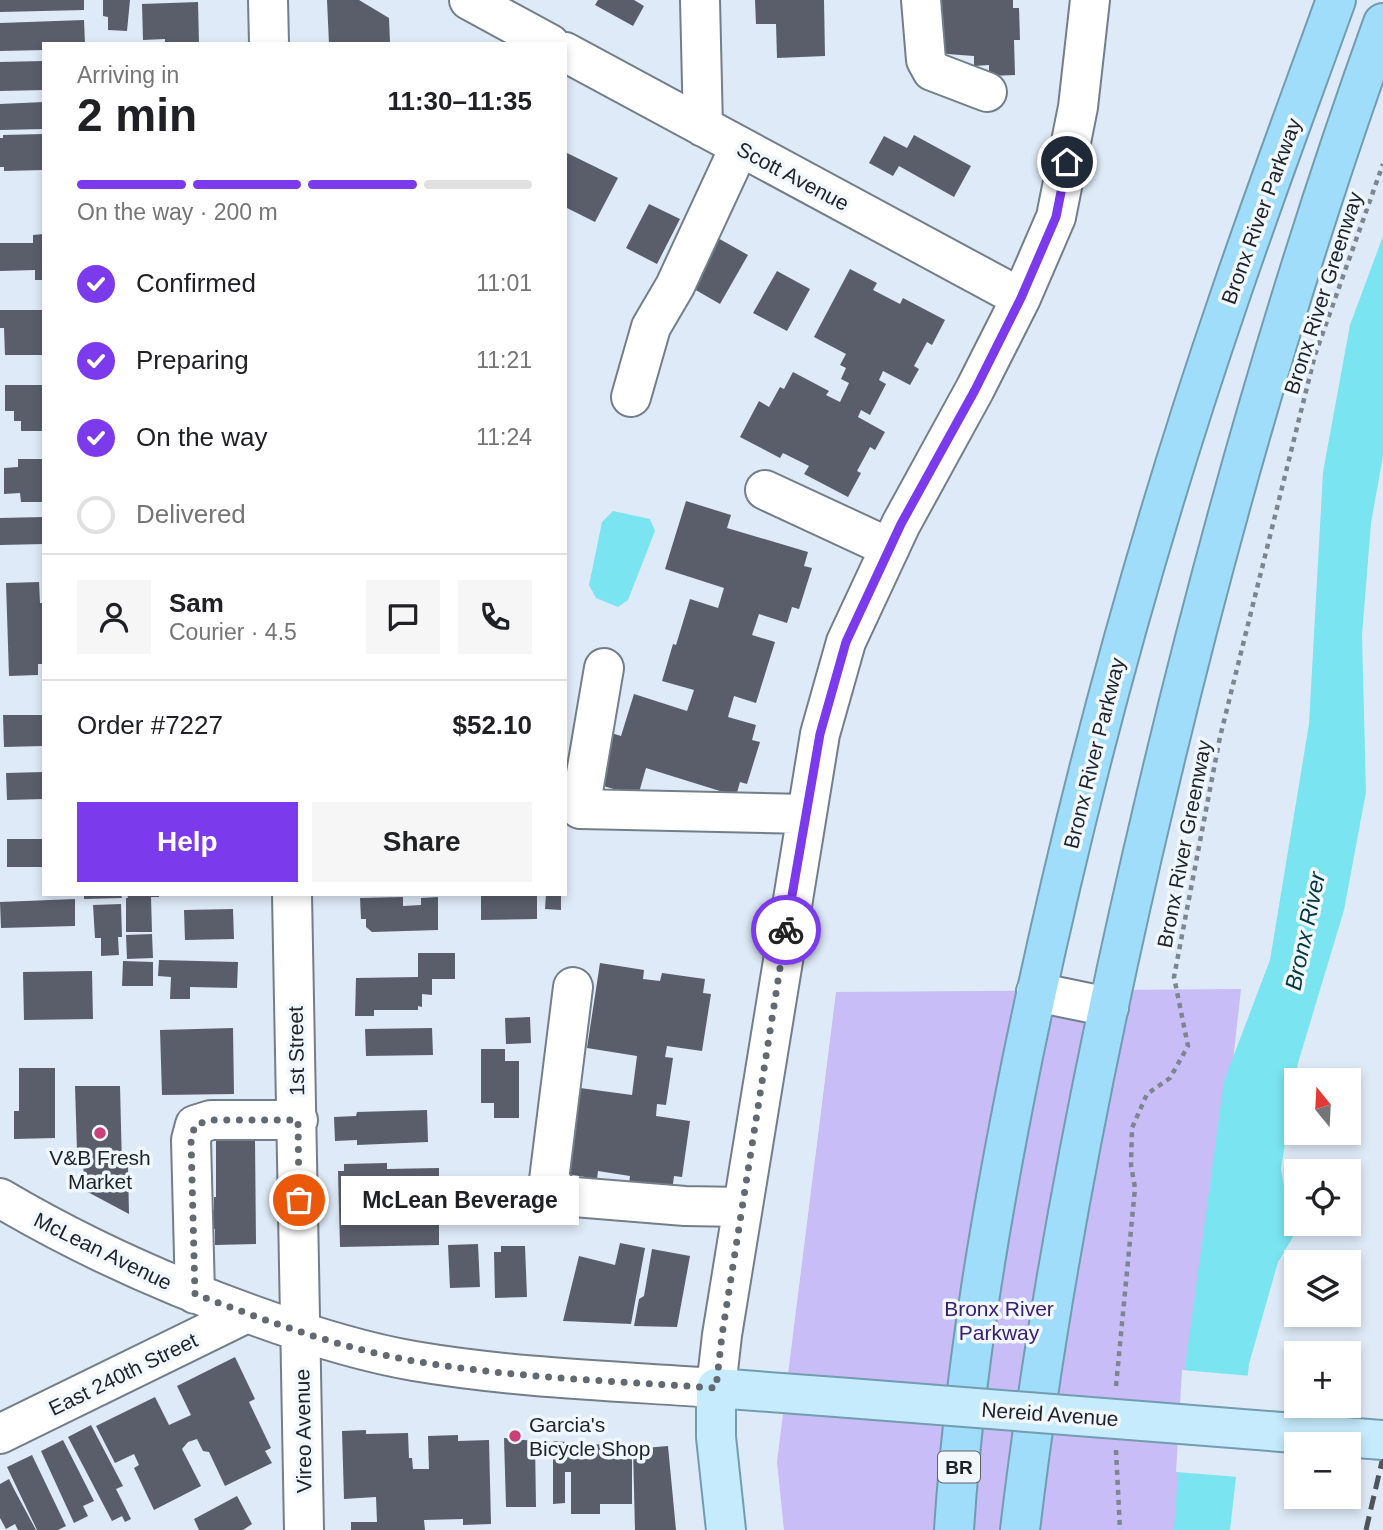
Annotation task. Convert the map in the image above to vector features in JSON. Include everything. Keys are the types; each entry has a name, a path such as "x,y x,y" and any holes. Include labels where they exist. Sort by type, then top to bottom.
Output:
{"highway":[{"name":"Bronx River Parkway","path":"954,1530 965,1404 998,1187 1036,992 1092,759 1155,531 1228,301 1336,0"},
{"path":"1020,1530 1036,1412 1079,1159 1109,1007 1171,734 1241,465 1298,270 1383,23"}],"main road":[{"name":"Nereid Avenue","path":"716,1388 1383,1440"},
{"path":"716,1388 716,1437 726,1530"}],"street":[{"path":"268,0 269,42"},
{"path":"469,0 546,42"},
{"path":"700,0 703,127"},
{"path":"921,0 925,50 932,71 987,92"},
{"path":"716,1388 722,1335 820,734 846,642 890,548 1021,298 1056,217 1078,107 1090,0"},
{"name":"Scott Avenue","path":"567,53 1021,298"},
{"path":"631,397 651,327 675,286 739,148"},
{"path":"765,490 890,548"},
{"path":"604,667 580,810 806,814"},
{"name":"1st Street","path":"292,896 302,1333"},
{"path":"573,987 549,1180 562,1196 685,1206 743,1207"},
{"path":"1036,992 1109,1007"},
{"path":"195,1294 191,1140 195,1125 211,1120 298,1120"},
{"name":"McLean Avenue","path":"0,1198 74,1240 195,1294 302,1333 369,1352 460,1368 716,1388"},
{"name":"East 240th Street","path":"0,1434 247,1313"},
{"name":"Vireo Avenue","path":"302,1333 304,1530"}],"path":[{"name":"Bronx River Greenway","path":"1115,1398 1135,1188 1131,1165 1132,1128 1147,1094 1170,1078 1188,1046 1174,976 1220,737 1315,355 1383,164"},
{"path":"1115,1438 1120,1530"}],"green space":[{"name":"Bronx River Parkway","path":"1241,989 1180,1530 784,1530 777,1462 836,992"}],"water":[{"name":"Bronx River","path":"1383,236 1383,456 1371,523 1362,635 1366,792 1344,910 1297,1068 1284,1068 1285,1145 1281,1169 1284,1186 1284,1236 1293,1237 1278,1262 1249,1364 1230,1530 1174,1530 1186,1360 1224,1081 1270,960 1309,724 1323,472 1350,325"},
{"path":"613,511 650,519 655,531 628,600 618,607 596,598 589,585 602,522"}],"pier":[{"path":"1182,1370 1251,1376 1239,1477 1176,1472"}],"building":[{"path":"0,0 84,0 84,10 0,12"},
{"path":"103,0 130,0 127,31 108,30 108,17 103,16"},
{"path":"327,0 359,0 389,18 390,42 329,42"},
{"path":"598,0 634,0 644,6 633,26 595,5"},
{"path":"755,0 824,0 825,56 777,58 776,24 756,24"},
{"path":"936,0 1013,0 1013,8 1019,8 1020,40 1014,40 1015,75 989,76 989,65 974,66 974,56 947,54 938,48"},
{"path":"198,2 199,42 143,40 142,4"},
{"path":"84,20 85,42 42,42 42,50 0,51 0,23"},
{"path":"42,61 42,90 0,91 0,62"},
{"path":"42,102 42,129 0,130 0,104"},
{"path":"42,134 42,170 4,171 4,167 0,167 0,138 3,138 3,135"},
{"path":"914,135 971,166 954,197 899,166 893,176 869,163 884,136 907,148"},
{"path":"567,153 618,178 595,222 567,208"},
{"path":"649,204 680,219 657,264 626,248"},
{"path":"42,234 42,280 35,280 35,270 0,271 0,243 33,243 33,235"},
{"path":"716,237 748,255 720,304 694,289"},
{"path":"850,269 877,283 873,290 900,304 903,298 945,320 932,345 927,342 914,366 919,369 910,385 883,371 879,380 886,384 870,415 861,410 858,417 885,432 875,450 870,447 857,471 861,473 848,497 804,474 809,466 783,453 780,458 740,437 759,401 769,407 780,387 784,389 793,372 829,391 826,395 840,402 849,383 841,379 846,368 840,365 846,354 814,337"},
{"path":"777,271 810,289 787,331 753,313"},
{"path":"0,310 42,310 42,355 5,355 4,328 0,328"},
{"path":"5,385 42,385 42,431 21,431 21,421 14,421 14,411 5,411"},
{"path":"18,459 42,459 42,502 21,502 20,493 4,494 4,468 18,467"},
{"path":"686,501 731,515 727,528 808,552 804,566 812,568 799,609 792,607 787,623 759,614 752,635 775,642 756,703 734,696 728,717 756,725 752,740 760,742 747,784 740,782 736,796 646,768 638,796 593,783 608,732 621,736 634,694 687,711 694,690 662,681 690,599 718,608 724,588 665,569"},
{"path":"42,517 42,544 0,545 0,518"},
{"path":"39,582 42,603 42,664 38,664 38,675 9,676 6,583"},
{"path":"3,715 42,715 42,746 4,747"},
{"path":"42,772 42,799 7,800 6,773"},
{"path":"7,839 42,839 42,867 7,867"},
{"path":"84,896 122,898 84,899"},
{"path":"159,896 151,897 152,932 126,932 128,898"},
{"path":"481,896 537,896 537,919 481,920"},
{"path":"546,896 561,896 561,910 545,909"},
{"path":"403,897 403,906 421,905 421,898 438,897 438,930 372,932 366,927 366,919 361,919 360,898"},
{"path":"75,899 75,926 1,928 0,902"},
{"path":"121,904 122,937 118,937 119,955 101,956 101,938 95,938 93,905"},
{"path":"233,909 234,939 185,940 184,910"},
{"path":"152,934 153,958 127,959 126,935"},
{"path":"418,953 455,953 455,979 432,979 432,995 422,994 422,1007 418,1006 418,1010 374,1010 374,1016 355,1016 356,978 418,977"},
{"path":"159,960 238,962 237,988 190,987 190,999 170,999 171,977 158,976"},
{"path":"123,961 153,962 153,986 122,986"},
{"path":"600,963 644,970 643,979 660,981 662,973 705,979 703,993 711,994 702,1051 667,1046 665,1057 673,1058 666,1105 657,1104 656,1116 690,1121 682,1177 674,1176 672,1191 629,1184 630,1176 598,1171 597,1179 567,1174 580,1088 632,1095 637,1056 587,1048"},
{"path":"92,971 93,1019 24,1020 23,972"},
{"path":"530,1017 531,1043 506,1044 505,1018"},
{"path":"233,1028 234,1094 162,1095 160,1030"},
{"path":"432,1028 433,1055 366,1056 365,1029"},
{"path":"481,1049 505,1049 505,1061 519,1061 519,1118 494,1118 494,1103 481,1103"},
{"path":"19,1068 55,1068 55,1138 14,1139 14,1111 19,1111"},
{"path":"75,1086 120,1086 122,1167 128,1167 129,1214 84,1190 83,1151 77,1151"},
{"path":"427,1110 428,1142 357,1145 357,1140 335,1141 334,1117 356,1116 357,1112"},
{"path":"216,1141 255,1141 256,1244 215,1245 215,1229 194,1229 194,1210 214,1210"},
{"path":"387,1163 387,1169 439,1168 439,1245 340,1247 338,1171 344,1171 344,1164"},
{"path":"620,1243 645,1248 631,1324 563,1321 579,1256 615,1265"},
{"path":"478,1244 480,1287 450,1288 448,1245"},
{"path":"501,1246 525,1246 527,1297 495,1298 494,1252 501,1252"},
{"path":"652,1249 690,1256 677,1327 634,1326 639,1299 644,1296"},
{"path":"235,1357 255,1399 249,1402 271,1448 265,1451 272,1463 225,1486 209,1452 203,1451 197,1439 188,1442 182,1449 201,1486 154,1510 134,1468 139,1465 134,1454 115,1463 96,1426 155,1397 169,1425 191,1415 177,1386"},
{"path":"91,1425 123,1486 116,1489 131,1519 125,1522 122,1516 112,1521 68,1437"},
{"path":"366,1430 366,1434 408,1433 409,1458 412,1458 413,1469 429,1469 428,1436 458,1435 458,1441 489,1440 491,1524 463,1525 463,1519 424,1520 425,1530 351,1530 351,1522 377,1522 376,1497 344,1499 342,1431"},
{"path":"504,1438 535,1441 536,1507 506,1507"},
{"path":"63,1440 94,1501 83,1506 88,1516 74,1523 41,1451"},
{"path":"553,1441 632,1447 632,1504 600,1504 600,1514 571,1514 571,1472 565,1472 565,1503 553,1504"},
{"path":"668,1446 676,1530 635,1530 633,1449"},
{"path":"32,1455 66,1526 58,1530 37,1530 7,1467"},
{"path":"9,1479 36,1530 18,1530 15,1524 6,1529 0,1518 0,1484"},
{"path":"237,1496 252,1524 243,1530 199,1530 194,1519"}],"railway":[{"path":"1366,1530 1383,1457"}],"way so far":[{"path":"299,1200 298,1120 211,1120 195,1125 191,1140 195,1294 302,1333 412,1361 506,1373 716,1388 786,930"}],"place":[{"name":"V&B Fresh Market","path":"100,1133"},
{"name":"McLean Beverage","path":"299,1200"},
{"name":"Garcia's Bicycle Shop","path":"515,1436"}],"route":[{"path":"786,930 820,734 846,642 901,524 975,390 1021,298 1056,217 1067,162"}]}
